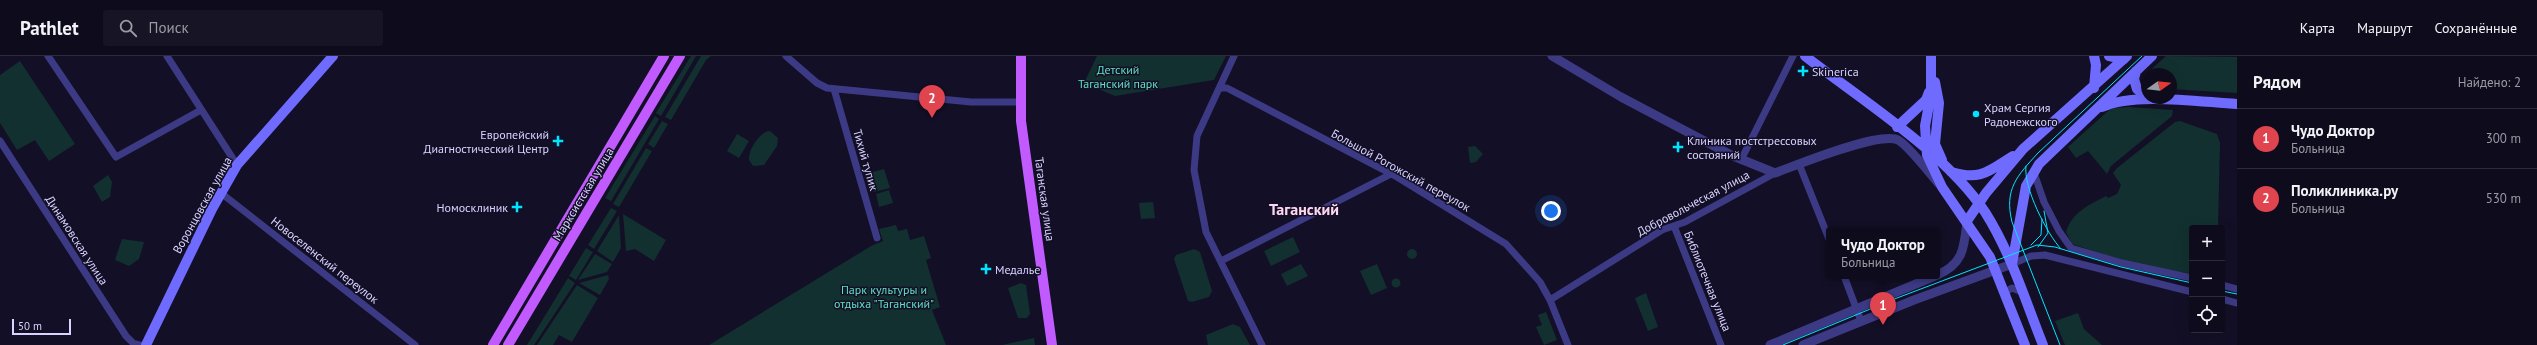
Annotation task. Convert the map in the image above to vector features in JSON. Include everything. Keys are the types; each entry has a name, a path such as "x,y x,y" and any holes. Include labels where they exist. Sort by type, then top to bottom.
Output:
{"main road":[{"name":"Воронцовская улица","path":"146,345 221,193 237,165 333,56"},
{"name":"Марксистская улица","path":"493,345 664,56"},
{"name":"Марксистская улица","path":"508,345 680,56"},
{"name":"Таганская улица","path":"1021,56 1020,102 1052,345"},
{"path":"1805,56 1926,148 1949,170 1978,203 1997,233 2012,264 2043,345"},
{"path":"2094,56 2096,65 2094,88"},
{"path":"2109,56 2126,57"},
{"path":"2012,264 2023,196 2039,164 2152,56"},
{"path":"1931,59 1939,107 1935,144 1939,155 1949,170 1967,176 1984,174 2023,149 2094,88 2126,57"},
{"path":"1931,59 1930,92 1926,126 1926,148 1942,187 1984,245 2025,345"},
{"path":"2136,71 2134,79 2136,89 2141,92"},
{"path":"1897,127 1926,100 1930,92"},
{"path":"2096,110 2118,102 2141,99"},
{"path":"2177,100 2237,104"},
{"path":"1967,221 1978,203 2023,149"}],"street":[{"path":"48,56 116,157 201,110"},
{"path":"168,56 237,165"},
{"path":"786,56 817,83 834,89 971,102 1020,102"},
{"path":"1234,56 1197,136 1194,170 1206,232 1262,345"},
{"path":"1552,56 1621,97 1741,160 1775,173"},
{"path":"1741,160 1793,56"},
{"name":"Большой Рогожский переулок","path":"1220,88 1227,88 1391,174 1506,244 1537,277 1550,300 1568,345"},
{"name":"Тихий тупик","path":"834,89 877,238"},
{"path":"1879,138 1897,127"},
{"path":"1879,138 1892,138 1901,142 1942,187"},
{"name":"Добровольческая улица","path":"1550,300 1662,230 1674,226 1775,173 1879,138"},
{"name":"Динамовская улица","path":"0,141 126,336 133,343 140,345"},
{"path":"1799,164 1826,232"},
{"path":"2034,173 2044,202 2068,245 2095,256 2189,277"},
{"path":"1221,261 1391,174"},
{"name":"Новоселенский переулок","path":"221,193 415,345"},
{"path":"1940,274 1952,268 1960,258 1967,221"},
{"name":"Библиотечная улица","path":"1674,226 1721,345"},
{"path":"1803,345 1861,321 2031,256 2045,255 2070,260 2189,291"},
{"path":"1845,279 1861,321"},
{"path":"1770,345 1842,317 1857,308 1929,279"},
{"path":"2225,286 2237,289"},
{"path":"2006,298 2007,291 2012,288 2022,292"},
{"path":"2225,300 2237,303"}],"green space":[{"path":"691,56 696,56 661,116 656,113"},
{"path":"701,56 711,56 706,60 671,120 665,117"},
{"name":"Детский Таганский парк","path":"1097,56 1226,56 1214,80 1115,96 1084,83"},
{"path":"2166,56 2237,57 2237,93 2177,89 2177,68 2153,68"},
{"path":"20,61 75,144 49,161 35,140 17,150 0,123 0,75"},
{"path":"2129,107 2173,110 2172,116 2111,166 2107,174 2088,151 2076,158 2068,147 2108,111 2114,108"},
{"path":"655,116 659,119 611,201 605,198"},
{"path":"662,121 668,124 654,148 648,144"},
{"path":"2180,121 2217,134 2220,143 2218,225 2189,225 2189,273 2131,263 2072,244 2066,232 2072,219 2087,206 2106,196 2108,198 2117,194 2121,185 2113,173 2117,168 2175,122"},
{"path":"770,131 778,138 777,146 764,165 753,166 749,160 750,151 762,134"},
{"path":"737,134 749,141 739,158 727,151"},
{"path":"1475,146 1483,154 1476,162 1470,163 1468,147"},
{"path":"646,148 652,151 619,207 613,204"},
{"path":"884,169 890,188 874,192 869,173"},
{"path":"108,175 112,182 110,197 102,202 93,186"},
{"path":"889,190 893,203 879,207 876,194"},
{"path":"1153,202 1155,218 1141,219 1139,203"},
{"path":"611,208 617,211 594,249 588,245"},
{"path":"623,214 666,240 654,261 635,249 626,251"},
{"path":"619,215 621,248 613,262 597,251"},
{"name":"Парк культуры и отдыха \"Таганский\"","path":"896,225 898,231 907,229 910,240 924,236 931,258 926,260 940,307 932,310 946,345 709,345 871,246 883,241 879,229"},
{"path":"1293,237 1300,252 1271,266 1264,251"},
{"path":"122,239 144,242 139,259 129,266 115,260"},
{"path":"586,248 593,252 576,280 569,276"},
{"path":"1194,249 1200,252 1212,291 1209,297 1192,302 1188,301 1174,259 1176,255"},
{"path":"1410,249 1414,249 1416,250 1416,258 1410,259 1407,256 1407,252"},
{"path":"595,254 612,264 607,272 578,280"},
{"path":"1301,264 1308,276 1287,286 1281,274"},
{"path":"1377,264 1387,288 1371,295 1360,271"},
{"path":"608,275 609,279 600,295 579,283"},
{"path":"568,278 575,283 534,345 527,345"},
{"path":"1396,278 1401,283 1396,288 1391,283"},
{"path":"1021,283 1026,285 1030,314 1027,318 1018,318 1008,288"},
{"path":"577,285 598,298 572,342 559,335 553,345 537,345"},
{"path":"1646,293 1658,327 1648,331 1635,298"},
{"path":"1546,312 1557,340 1544,345 1536,327 1542,325 1538,315"},
{"path":"2078,313 2084,329 2102,345 2065,345 2055,321"},
{"path":"1233,324 1240,327 1250,345 1208,345 1206,335"},
{"path":"1034,338 1035,345 1002,345"}],"tram line":[{"path":"2060,345 2012,222 2010,211 2011,192 2018,176 2038,153 2142,56"},
{"path":"2026,166 2028,186 2037,210 2049,233 2061,249"},
{"path":"2038,247 2048,233 2044,211"},
{"path":"2031,245 2041,235 2042,219"},
{"path":"1783,345 1897,298 2037,245 2055,247 2121,267 2189,282"},
{"path":"2225,292 2237,294"}],"place":[{"name":"Skinerica","path":"1803,71"},
{"name":"Храм Сергия Радонежского","path":"1976,114"},
{"name":"Поликлиника.ру","path":"932,118"},
{"name":"Европейский Диагностический Центр","path":"558,141"},
{"name":"Клиника постстрессовых состояний","path":"1678,147"},
{"name":"Номосклиник","path":"517,207"},
{"name":"Медалье","path":"986,269"},
{"name":"Чудо Доктор","path":"1883,325"}],"district":[{"name":"Таганский","path":"1304,209"}]}
